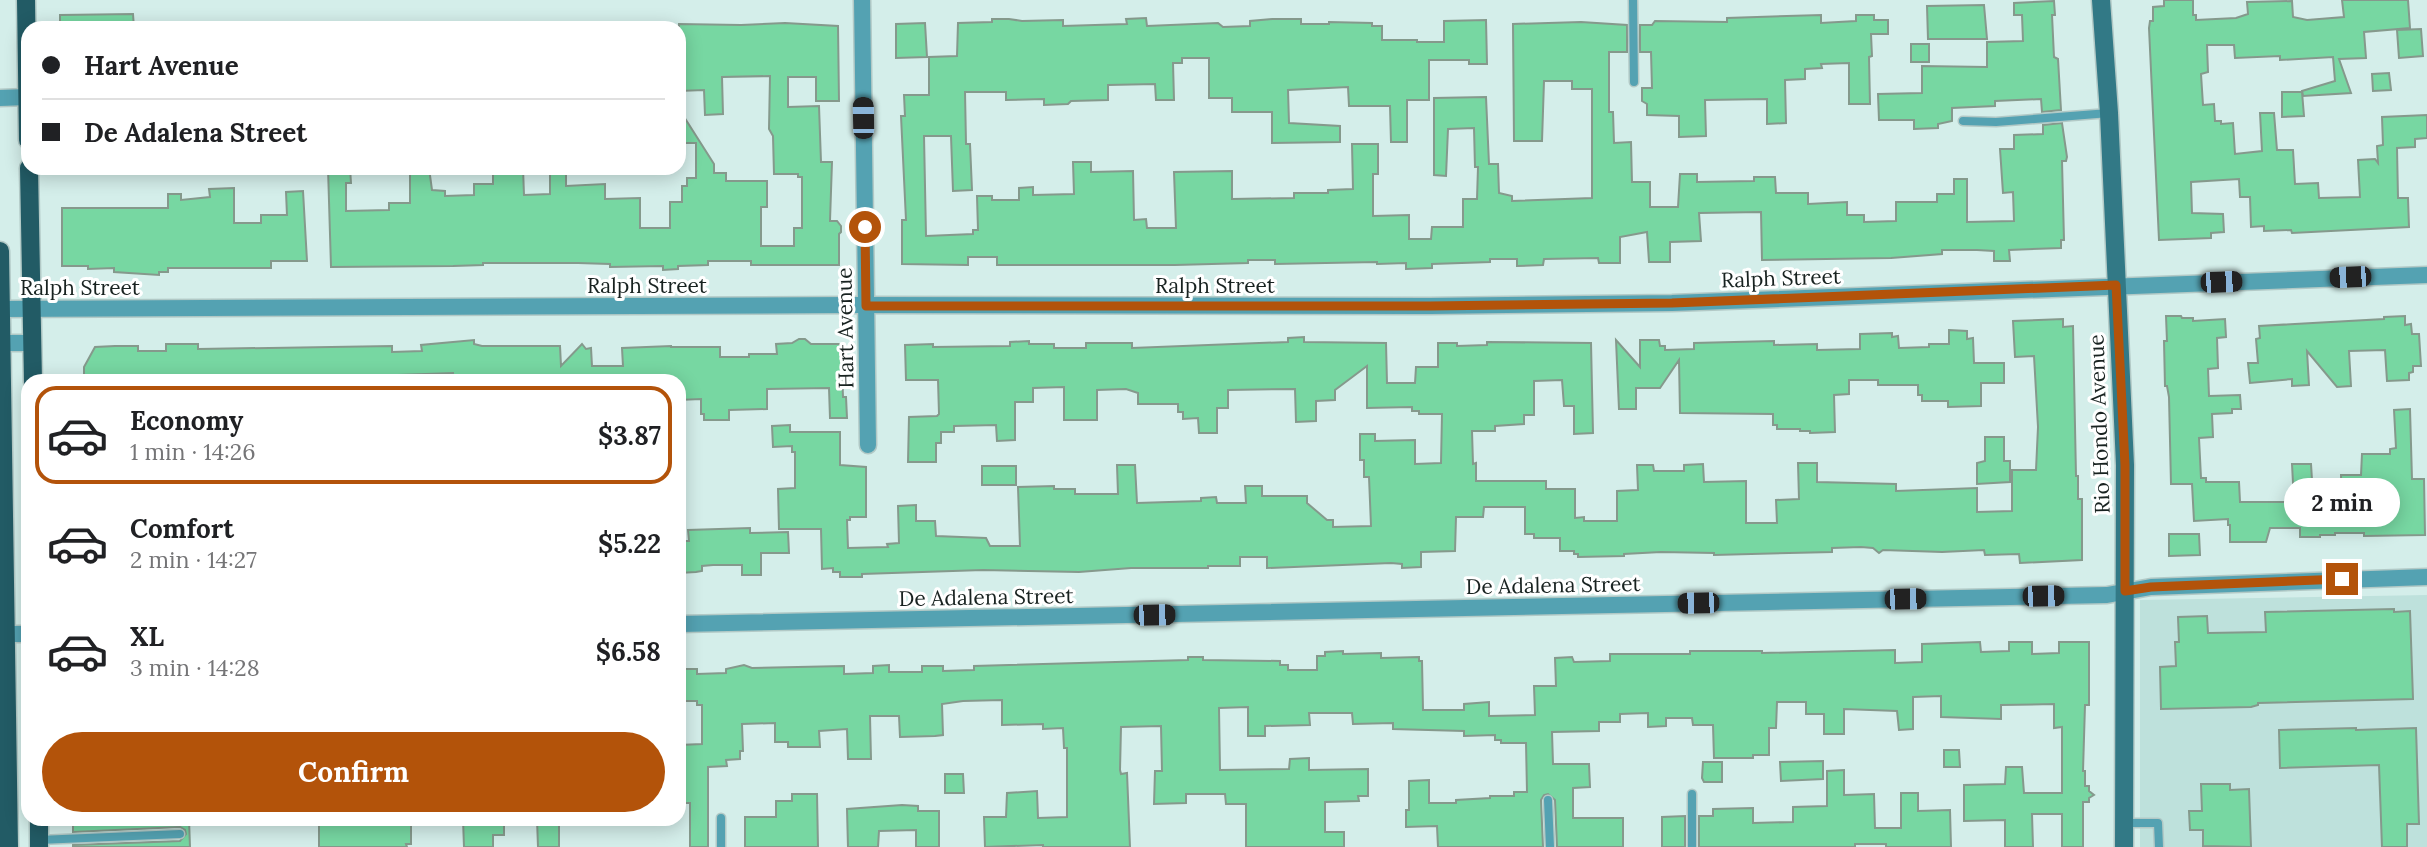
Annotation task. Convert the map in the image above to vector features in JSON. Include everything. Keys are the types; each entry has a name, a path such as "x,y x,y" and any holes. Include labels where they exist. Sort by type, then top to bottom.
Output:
{"main road":[{"path":"26,0 26,21"},
{"path":"29,175 33,374"},
{"path":"0,251 3,576 7,634 4,686 9,847"}],"street":[{"name":"Hart Avenue","path":"862,0 868,444"},
{"name":"Rio Hondo Avenue","path":"2101,0 2109,113 2125,465 2123,847"},
{"path":"0,98 21,97"},
{"name":"Ralph Street","path":"1,309 1430,306 1672,303 2427,275"},
{"path":"1,343 32,343"},
{"name":"De Adalena Street","path":"686,624 2107,595 2151,587 2427,576"},
{"path":"7,634 21,634"}],"lane":[{"path":"1633,0 1634,82"},
{"path":"1963,121 1996,122 2109,113"},
{"path":"1692,794 1692,847"},
{"path":"1548,800 1550,847"},
{"path":"721,818 721,847"},
{"path":"2124,823 2158,822 2159,847"},
{"path":"39,843 180,834"}],"shaded area":[{"path":"2427,595 2427,847 2140,847 2140,600"}],"building":[{"path":"2164,0 2193,0 2193,15 2196,15 2196,20 2236,18 2248,14 2247,2 2292,1 2293,17 2307,20 2344,17 2342,0 2408,0 2410,28 2364,32 2366,58 2339,59 2351,93 2303,96 2302,91 2335,81 2333,57 2280,60 2280,56 2235,58 2234,45 2207,45 2208,72 2201,74 2203,105 2214,104 2215,121 2221,121 2221,124 2233,123 2235,154 2262,151 2260,113 2274,113 2277,150 2293,150 2295,184 2318,183 2319,198 2360,197 2358,160 2375,159 2378,163 2377,146 2383,145 2382,117 2427,115 2427,138 2415,139 2415,147 2397,148 2398,198 2408,198 2409,227 2292,233 2291,230 2264,231 2264,226 2251,227 2250,197 2240,197 2239,179 2191,182 2192,213 2223,214 2224,232 2211,233 2211,238 2159,240 2149,28 2150,21 2153,21 2153,7 2164,6"},
{"path":"2054,1 2054,57 2058,59 2061,110 2042,112 2041,99 1995,101 1995,106 1952,108 1952,121 1938,124 1938,128 1914,129 1914,120 1879,120 1878,94 1922,93 1922,66 1987,67 1987,42 2023,41 2022,15 2014,15 2014,3"},
{"path":"1984,5 1987,39 1928,39 1927,6"},
{"path":"133,14 134,21 60,21 60,15"},
{"path":"1821,15 1821,23 1856,21 1856,15 1874,15 1874,20 1888,20 1888,34 1871,34 1870,104 1849,104 1849,63 1821,64 1822,68 1805,69 1805,79 1785,80 1786,123 1767,124 1767,99 1705,100 1706,136 1679,137 1679,116 1647,115 1647,104 1642,101 1642,88 1652,88 1651,52 1640,52 1640,25 1652,25 1655,21 1727,22 1727,18"},
{"path":"1146,18 1147,26 1218,23 1223,27 1250,26 1250,21 1272,19 1301,19 1301,24 1372,23 1372,26 1382,26 1382,40 1417,42 1444,42 1444,21 1486,20 1487,64 1469,64 1469,60 1429,60 1429,100 1407,100 1407,142 1391,142 1390,106 1349,106 1348,87 1288,90 1289,123 1340,126 1340,142 1272,143 1272,112 1232,112 1232,98 1209,98 1209,58 1182,58 1182,63 1173,63 1174,100 1156,100 1155,84 1108,85 1108,100 1071,101 1068,104 1044,105 1044,99 1006,100 1006,92 965,92 966,144 970,144 972,190 953,191 951,136 924,136 926,236 973,234 973,230 978,230 977,196 992,196 992,200 1019,200 1019,188 1033,187 1033,195 1074,194 1073,162 1091,162 1091,172 1133,171 1134,220 1146,219 1147,228 1176,228 1174,172 1232,171 1232,199 1294,198 1294,193 1328,193 1328,190 1353,189 1352,144 1378,144 1378,174 1373,174 1373,216 1409,215 1409,239 1431,239 1432,227 1463,227 1463,199 1477,199 1478,167 1475,167 1474,128 1448,129 1446,176 1434,175 1434,98 1486,97 1489,164 1498,164 1499,193 1512,196 1512,201 1592,198 1592,89 1572,89 1572,81 1544,81 1542,141 1514,141 1513,24 1581,22 1627,25 1627,52 1609,52 1609,112 1613,112 1614,143 1631,142 1632,182 1650,182 1650,207 1678,207 1680,174 1697,174 1697,182 1754,181 1754,177 1775,177 1776,193 1808,193 1808,204 1847,202 1847,215 1864,215 1864,222 1896,221 1896,202 1937,202 1937,194 1954,194 1954,179 1967,179 1967,222 2014,221 2013,192 2003,193 2000,149 2014,149 2014,135 2043,134 2043,125 2062,123 2067,157 2066,161 2062,161 2064,240 2061,240 2061,248 2009,250 2010,261 1994,261 1994,251 1977,250 1942,250 1942,254 1891,258 1762,260 1761,212 1699,213 1701,241 1670,242 1670,262 1649,262 1647,232 1620,237 1620,263 1599,263 1598,258 1544,259 1543,265 1517,266 1517,259 1490,259 1490,262 1432,264 1432,268 1406,269 1406,263 1275,264 1275,260 1175,265 997,265 997,257 968,257 968,265 902,264 902,220 906,220 901,116 905,116 904,95 929,95 929,57 957,56 958,23 992,22 992,19 1063,20 1063,26 1127,24 1126,19"},
{"path":"785,23 838,26 839,101 816,101 816,77 788,77 788,107 819,106 821,162 832,162 830,221 837,221 841,226 839,265 751,265 751,261 708,261 708,265 678,266 678,269 663,270 663,266 610,267 610,264 578,263 331,267 328,175 350,175 351,183 346,183 346,211 389,210 389,203 410,203 410,175 430,175 432,190 445,191 445,196 474,195 474,184 493,184 493,175 523,175 524,195 550,194 550,175 566,175 566,186 605,184 605,199 640,198 640,228 670,228 670,202 682,202 682,186 687,186 687,178 696,178 696,143 686,143 686,120 714,164 714,173 726,173 726,181 767,181 767,207 761,207 761,246 794,246 794,228 802,228 802,177 798,177 798,174 774,174 773,136 769,129 770,76 722,77 723,114 705,115 704,90 686,91 686,24"},
{"path":"925,23 927,57 896,58 896,24"},
{"path":"2421,29 2423,56 2399,58 2397,30"},
{"path":"1911,44 1929,44 1929,62 1911,62"},
{"path":"2389,73 2391,90 2373,91 2372,74"},
{"path":"2282,92 2302,92 2304,116 2282,117"},
{"path":"234,188 234,223 261,223 261,215 287,215 286,192 303,191 307,261 271,261 271,268 168,268 168,272 159,272 159,275 114,272 114,268 62,266 62,208 168,208 168,194 181,194 181,200 210,197 209,189"},
{"path":"2166,316 2193,318 2193,321 2225,319 2226,337 2217,338 2218,368 2208,369 2209,396 2240,395 2241,409 2232,409 2232,413 2212,414 2213,437 2199,438 2201,478 2206,478 2206,482 2239,482 2240,502 2294,502 2292,464 2311,464 2314,512 2342,512 2341,475 2361,475 2362,454 2390,454 2390,449 2396,448 2394,410 2410,409 2412,479 2424,479 2425,535 2364,536 2364,533 2335,533 2320,537 2300,537 2300,528 2270,528 2266,542 2230,542 2228,519 2194,521 2192,484 2171,484 2169,397 2165,386"},
{"path":"2405,316 2405,325 2411,324 2412,334 2419,334 2421,366 2413,366 2409,380 2387,381 2385,350 2349,351 2351,386 2337,387 2307,351 2309,385 2292,386 2292,379 2250,383 2248,363 2258,363 2256,339 2260,338 2259,326"},
{"path":"2063,319 2063,327 2073,326 2076,476 2078,499 2082,499 2082,560 2020,563 2019,554 1985,555 1984,550 1883,550 1879,553 1873,548 1861,547 1832,548 1832,552 1714,555 1661,552 1578,557 1574,551 1560,551 1560,538 1534,538 1534,534 1525,534 1525,507 1484,507 1483,517 1456,517 1455,551 1421,552 1421,567 1402,568 1402,564 1391,563 1267,568 1267,557 1240,557 1240,566 1208,568 1131,568 1079,572 983,570 840,577 840,572 833,572 833,568 822,569 821,529 779,529 778,489 795,488 795,452 792,452 792,446 773,447 772,426 790,425 790,432 840,432 840,465 866,467 866,517 850,517 850,520 847,520 848,548 888,547 887,544 899,543 898,506 916,505 916,521 935,521 936,536 986,538 990,546 1020,546 1018,487 1054,486 1054,489 1075,489 1075,494 1118,494 1117,465 1135,465 1137,503 1201,501 1201,498 1216,497 1217,503 1246,503 1245,486 1262,486 1262,496 1307,496 1307,503 1327,520 1333,520 1333,527 1371,526 1369,477 1364,477 1364,460 1360,460 1360,434 1375,434 1375,441 1415,440 1415,464 1441,463 1442,414 1419,414 1419,411 1412,411 1412,407 1367,408 1367,366 1335,390 1335,400 1316,401 1316,421 1296,422 1295,389 1228,390 1228,408 1217,408 1217,433 1199,433 1198,418 1183,419 1183,412 1178,412 1178,404 1138,404 1138,393 1126,389 1097,390 1097,420 1064,420 1064,387 1033,388 1033,402 1015,402 1015,440 997,441 996,425 954,426 954,432 941,432 941,443 936,443 936,462 908,462 909,417 939,414 938,380 906,380 905,345 1010,346 1010,342 1029,341 1029,344 1054,344 1054,348 1086,348 1086,343 1132,343 1132,348 1288,342 1288,338 1304,337 1304,342 1386,343 1387,383 1415,383 1416,367 1438,367 1438,343 1457,343 1457,346 1487,345 1487,342 1591,343 1593,433 1574,434 1574,406 1564,406 1562,380 1534,381 1534,415 1524,415 1524,424 1495,426 1495,431 1472,431 1476,481 1546,481 1546,489 1575,489 1575,518 1584,517 1584,521 1617,521 1617,491 1638,490 1637,465 1653,465 1654,471 1684,471 1684,465 1703,464 1704,482 1746,481 1746,523 1777,523 1776,500 1799,499 1798,463 1817,463 1817,482 1896,484 1896,491 1977,488 1977,512 2012,511 2012,470 2036,470 2038,427 2034,356 2015,357 2013,321"},
{"path":"1949,330 1967,331 1967,339 1973,338 1974,363 2004,363 2004,383 1981,383 1981,406 1948,407 1948,401 1922,401 1922,395 1918,395 1918,385 1878,385 1878,380 1849,380 1849,394 1834,395 1835,432 1810,433 1800,429 1777,429 1777,425 1773,425 1773,414 1680,413 1679,360 1660,388 1636,388 1636,409 1619,409 1616,340 1640,367 1640,340 1659,340 1660,346 1665,346 1665,350 1694,349 1694,343 1774,341 1774,345 1817,344 1817,350 1860,349 1860,334 1892,333 1892,337 1898,336 1899,348 1949,344"},
{"path":"805,339 811,344 841,344 843,397 846,397 847,418 830,418 829,388 767,389 767,409 729,410 729,420 704,420 704,414 701,414 701,399 686,400 686,374 84,374 84,367 95,347 115,346 138,346 138,351 166,351 166,344 198,344 198,349 392,346 392,352 422,351 421,345 474,340 474,344 482,346 560,346 561,366 582,344 586,349 591,348 592,366 623,366 622,348 720,347 720,357 749,357 749,354 777,354 776,344"},
{"path":"1985,437 2004,437 2004,461 2010,461 2010,482 1977,484 1977,463 1985,461"},
{"path":"982,466 1016,466 1016,485 982,485"},
{"path":"750,528 750,533 788,532 789,553 761,553 761,575 742,575 742,565 702,566 702,571 686,572 688,530"},
{"path":"2169,534 2199,534 2200,555 2169,556"},
{"path":"2394,609 2394,612 2410,611 2413,699 2258,703 2251,707 2161,709 2160,667 2176,666 2178,617 2207,616 2208,633 2266,632 2265,612"},
{"path":"1980,642 1981,652 2009,651 2009,642 2032,642 2032,654 2059,653 2059,642 2089,642 2089,705 2085,705 2083,771 2085,786 2089,786 2089,791 2094,795 2089,798 2089,802 2083,802 2083,847 2062,847 2062,814 2032,814 2033,847 2005,847 2005,820 1964,821 1964,785 2005,784 2006,767 2022,767 2024,793 2062,793 2062,727 2054,728 2054,704 2001,705 2001,719 1941,717 1941,696 1913,697 1913,729 1899,730 1897,711 1844,709 1844,734 1824,734 1824,714 1806,714 1806,702 1777,702 1776,728 1769,728 1769,755 1753,755 1753,758 1714,758 1713,725 1693,725 1692,718 1666,718 1666,726 1648,727 1648,713 1620,714 1620,722 1599,722 1599,731 1552,732 1553,764 1589,764 1590,787 1573,788 1573,818 1623,818 1623,847 1557,847 1555,800 1548,794 1541,800 1543,847 1438,847 1437,826 1406,827 1409,781 1429,780 1429,803 1456,803 1456,800 1514,796 1514,792 1527,792 1526,743 1501,743 1501,740 1495,740 1495,735 1464,736 1464,731 1393,729 1393,723 1353,724 1352,713 1309,713 1310,725 1265,726 1265,736 1248,736 1248,707 1219,708 1220,770 1289,769 1290,759 1309,758 1309,770 1368,769 1368,796 1358,796 1359,801 1325,802 1325,832 1344,832 1344,847 1246,847 1246,804 1226,804 1225,794 1186,794 1186,803 1154,804 1155,771 1162,771 1161,726 1121,727 1120,770 1121,774 1127,773 1130,847 985,847 984,817 1006,817 1007,793 1037,791 1038,818 1067,817 1067,748 1064,748 1063,728 1043,729 1043,724 1002,725 1002,700 942,704 943,735 900,737 899,716 870,716 871,759 848,759 847,729 819,731 820,747 788,747 788,742 775,742 775,723 742,724 743,751 740,751 740,759 726,760 727,766 708,767 708,847 690,847 690,803 686,803 686,745 702,744 702,705 697,705 697,701 686,701 686,669 697,669 697,674 726,673 726,669 744,665 752,668 844,666 844,674 873,673 873,666 889,665 889,672 922,672 922,666 943,666 943,671 974,670 974,666 1188,660 1188,657 1203,657 1203,660 1280,661 1280,665 1288,665 1288,670 1317,670 1317,656 1325,656 1325,652 1381,653 1381,658 1419,657 1419,661 1422,661 1423,710 1464,710 1464,704 1489,702 1489,716 1535,715 1534,686 1556,686 1555,658 1572,657 1574,662 1610,661 1610,654 1690,654 1690,651 1762,653 1895,650 1895,663 1922,662 1922,644"},
{"path":"2416,728 2419,824 2407,824 2407,847 2382,847 2379,765 2280,768 2279,730"},
{"path":"1944,750 1959,750 1960,767 1944,767"},
{"path":"1823,761 1823,779 1781,781 1780,762"},
{"path":"1703,762 1722,762 1722,782 1704,782"},
{"path":"1844,770 1844,795 1874,794 1875,828 1901,828 1901,793 1918,793 1918,811 1950,810 1951,847 1855,844 1855,847 1699,847 1699,816 1713,816 1713,809 1753,808 1753,823 1793,822 1793,807 1827,806 1827,771"},
{"path":"945,774 963,774 964,793 945,793"},
{"path":"2201,784 2230,784 2230,790 2249,789 2251,847 2203,846 2203,830 2190,830 2189,811 2202,811"},
{"path":"792,794 817,794 818,847 745,847 745,817 776,817 776,801 792,801"},
{"path":"918,806 918,811 939,811 939,847 916,847 916,830 879,831 878,847 848,847 847,809"},
{"path":"1685,816 1685,847 1662,847 1662,817"},
{"path":"73,826 189,826 190,847 73,847 180,841 186,834 180,827 73,832"},
{"path":"319,826 411,826 411,844 406,844 407,847 319,847"},
{"path":"463,826 504,826 504,835 493,835 493,847 464,847"},
{"path":"537,826 559,826 559,847 538,847"}],"route":[{"path":"865,227 866,306 1672,303 2116,285 2125,465 2125,591 2151,587 2342,579"}]}
